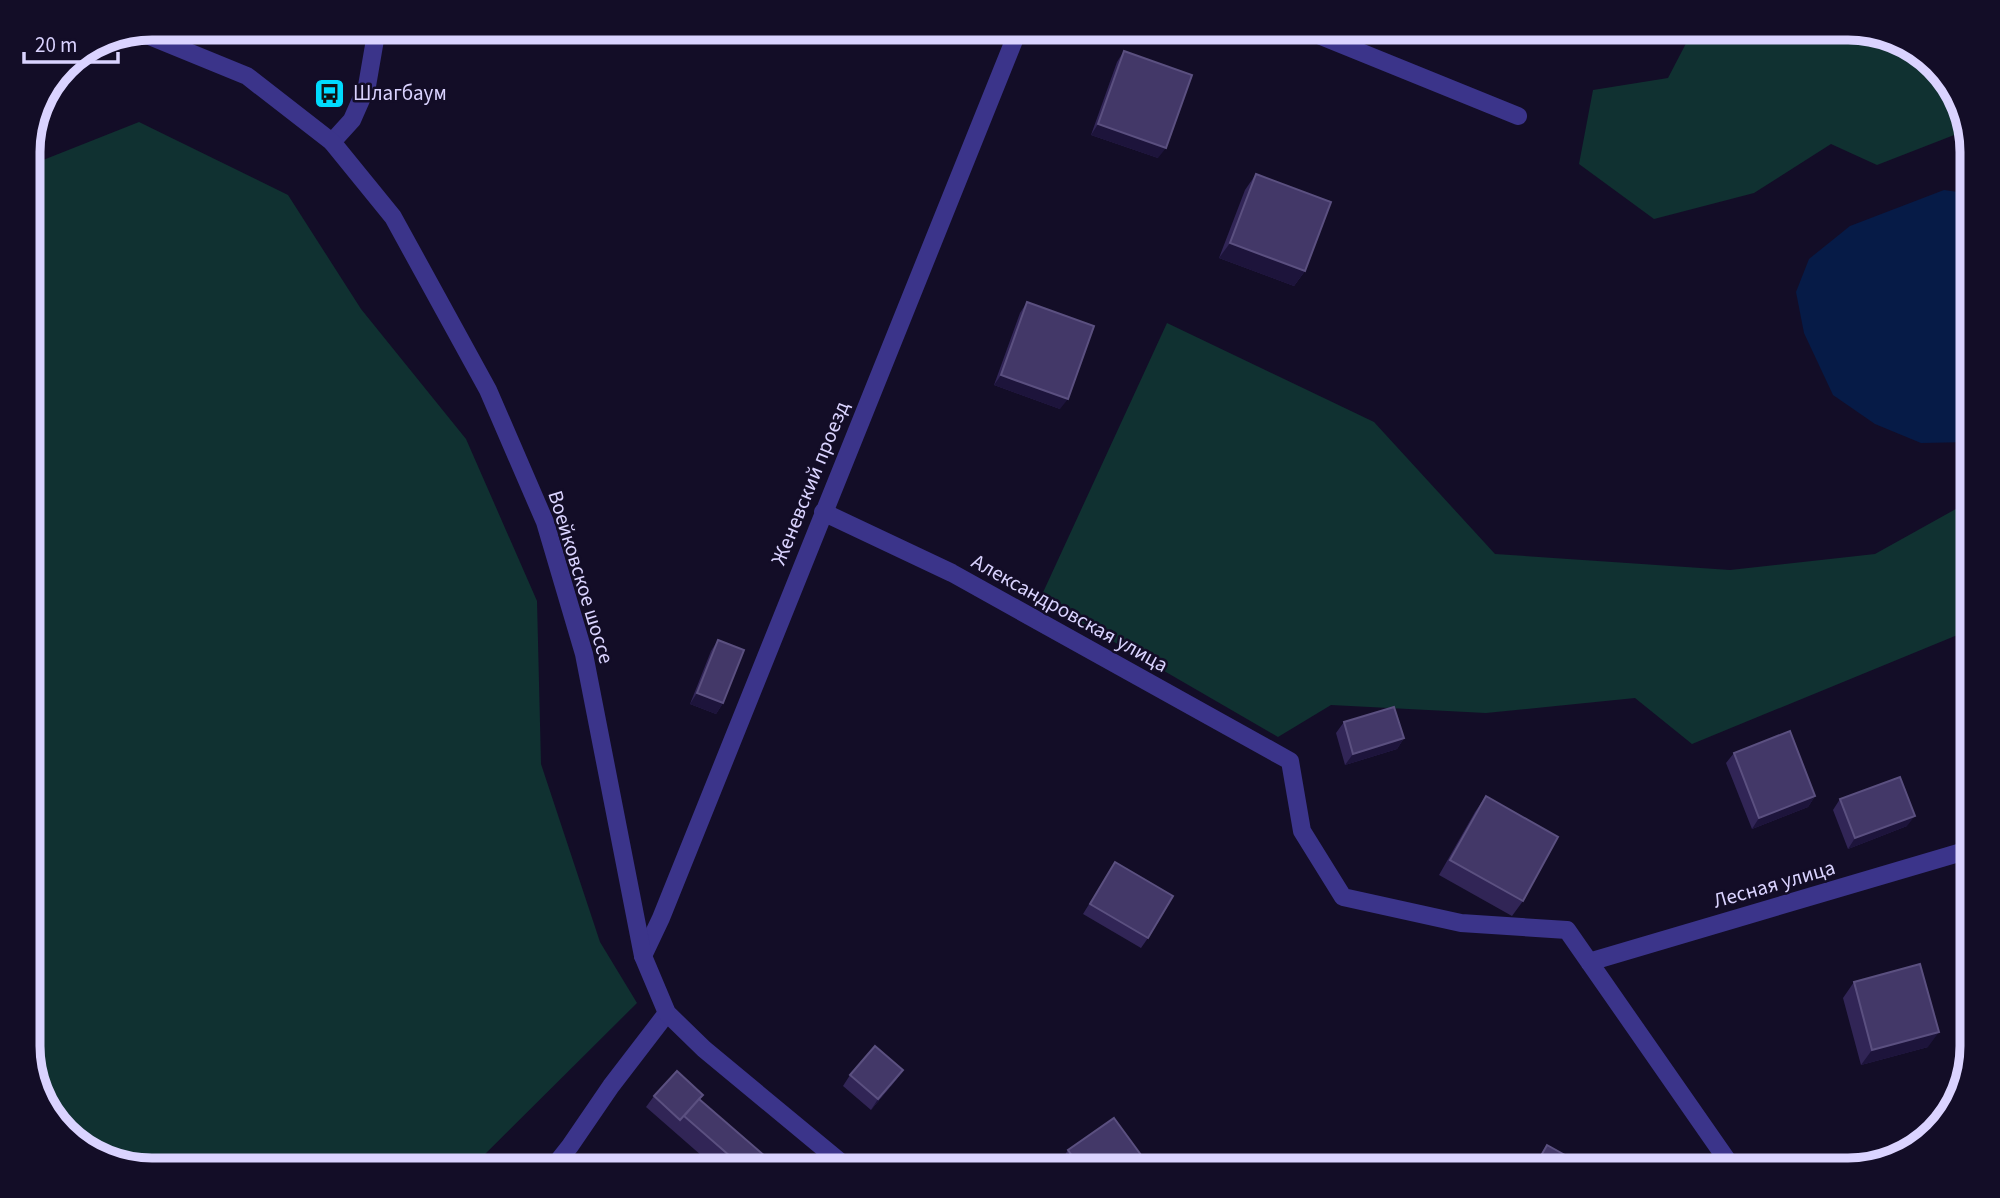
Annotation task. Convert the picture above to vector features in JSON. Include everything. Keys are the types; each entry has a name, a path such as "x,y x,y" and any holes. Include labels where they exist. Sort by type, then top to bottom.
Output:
{"street":[{"name":"Воейковское шоссе","path":"159,40 247,76 332,142 393,217 488,390 545,522 584,654 643,956 667,1013 704,1049 836,1158"},
{"path":"332,142 352,120 367,86 375,40"},
{"name":"Женевский проезд","path":"643,956 661,918 1014,40"},
{"path":"1331,40 1518,116"},
{"name":"Александровская улица","path":"823,512 952,573 1290,761 1302,831 1343,897 1461,923 1567,930 1589,962"},
{"name":"Лесная улица","path":"1589,962 1960,853"},
{"path":"1589,962 1726,1158"},
{"path":"560,1158 667,1013"}],"green space":[{"path":"1688,40 1863,41 1891,49 1922,68 1941,90 1954,116 1958,133 1877,165 1831,144 1754,193 1654,219 1579,164 1593,90 1668,78"},
{"path":"139,122 288,195 361,309 466,439 537,601 541,764 600,942 637,1003 481,1158 137,1157 109,1149 84,1135 63,1114 49,1089 40,1053 40,161"},
{"path":"1167,323 1374,422 1495,554 1730,570 1875,554 1960,507 1960,634 1692,744 1635,698 1486,713 1331,705 1278,737 1040,599"}],"water":[{"path":"1944,190 1960,192 1960,442 1921,443 1875,424 1833,395 1804,333 1796,292 1809,259 1850,226"}],"building":[{"path":"1124,51 1192,75 1166,148 1098,124"},
{"path":"1256,174 1331,202 1305,271 1230,243"},
{"path":"1027,302 1094,326 1068,399 1001,375"},
{"path":"718,640 744,650 723,703 697,693"},
{"path":"1394,707 1404,738 1353,754 1344,722"},
{"path":"1790,731 1815,796 1759,818 1734,753"},
{"path":"1900,777 1915,816 1855,838 1840,799"},
{"path":"1486,796 1558,837 1523,901 1450,860"},
{"path":"1115,862 1173,896 1148,938 1090,904"},
{"path":"1920,964 1939,1032 1872,1050 1854,982"},
{"path":"875,1046 903,1070 878,1099 850,1075"},
{"path":"677,1071 703,1095 680,1120 654,1096"},
{"path":"699,1099 767,1158 732,1158 684,1116"},
{"path":"1114,1118 1143,1158 1074,1158 1068,1150"},
{"path":"1547,1145 1570,1158 1540,1158"}],"place":[{"name":"Шлагбаум","path":"330,93"}]}
